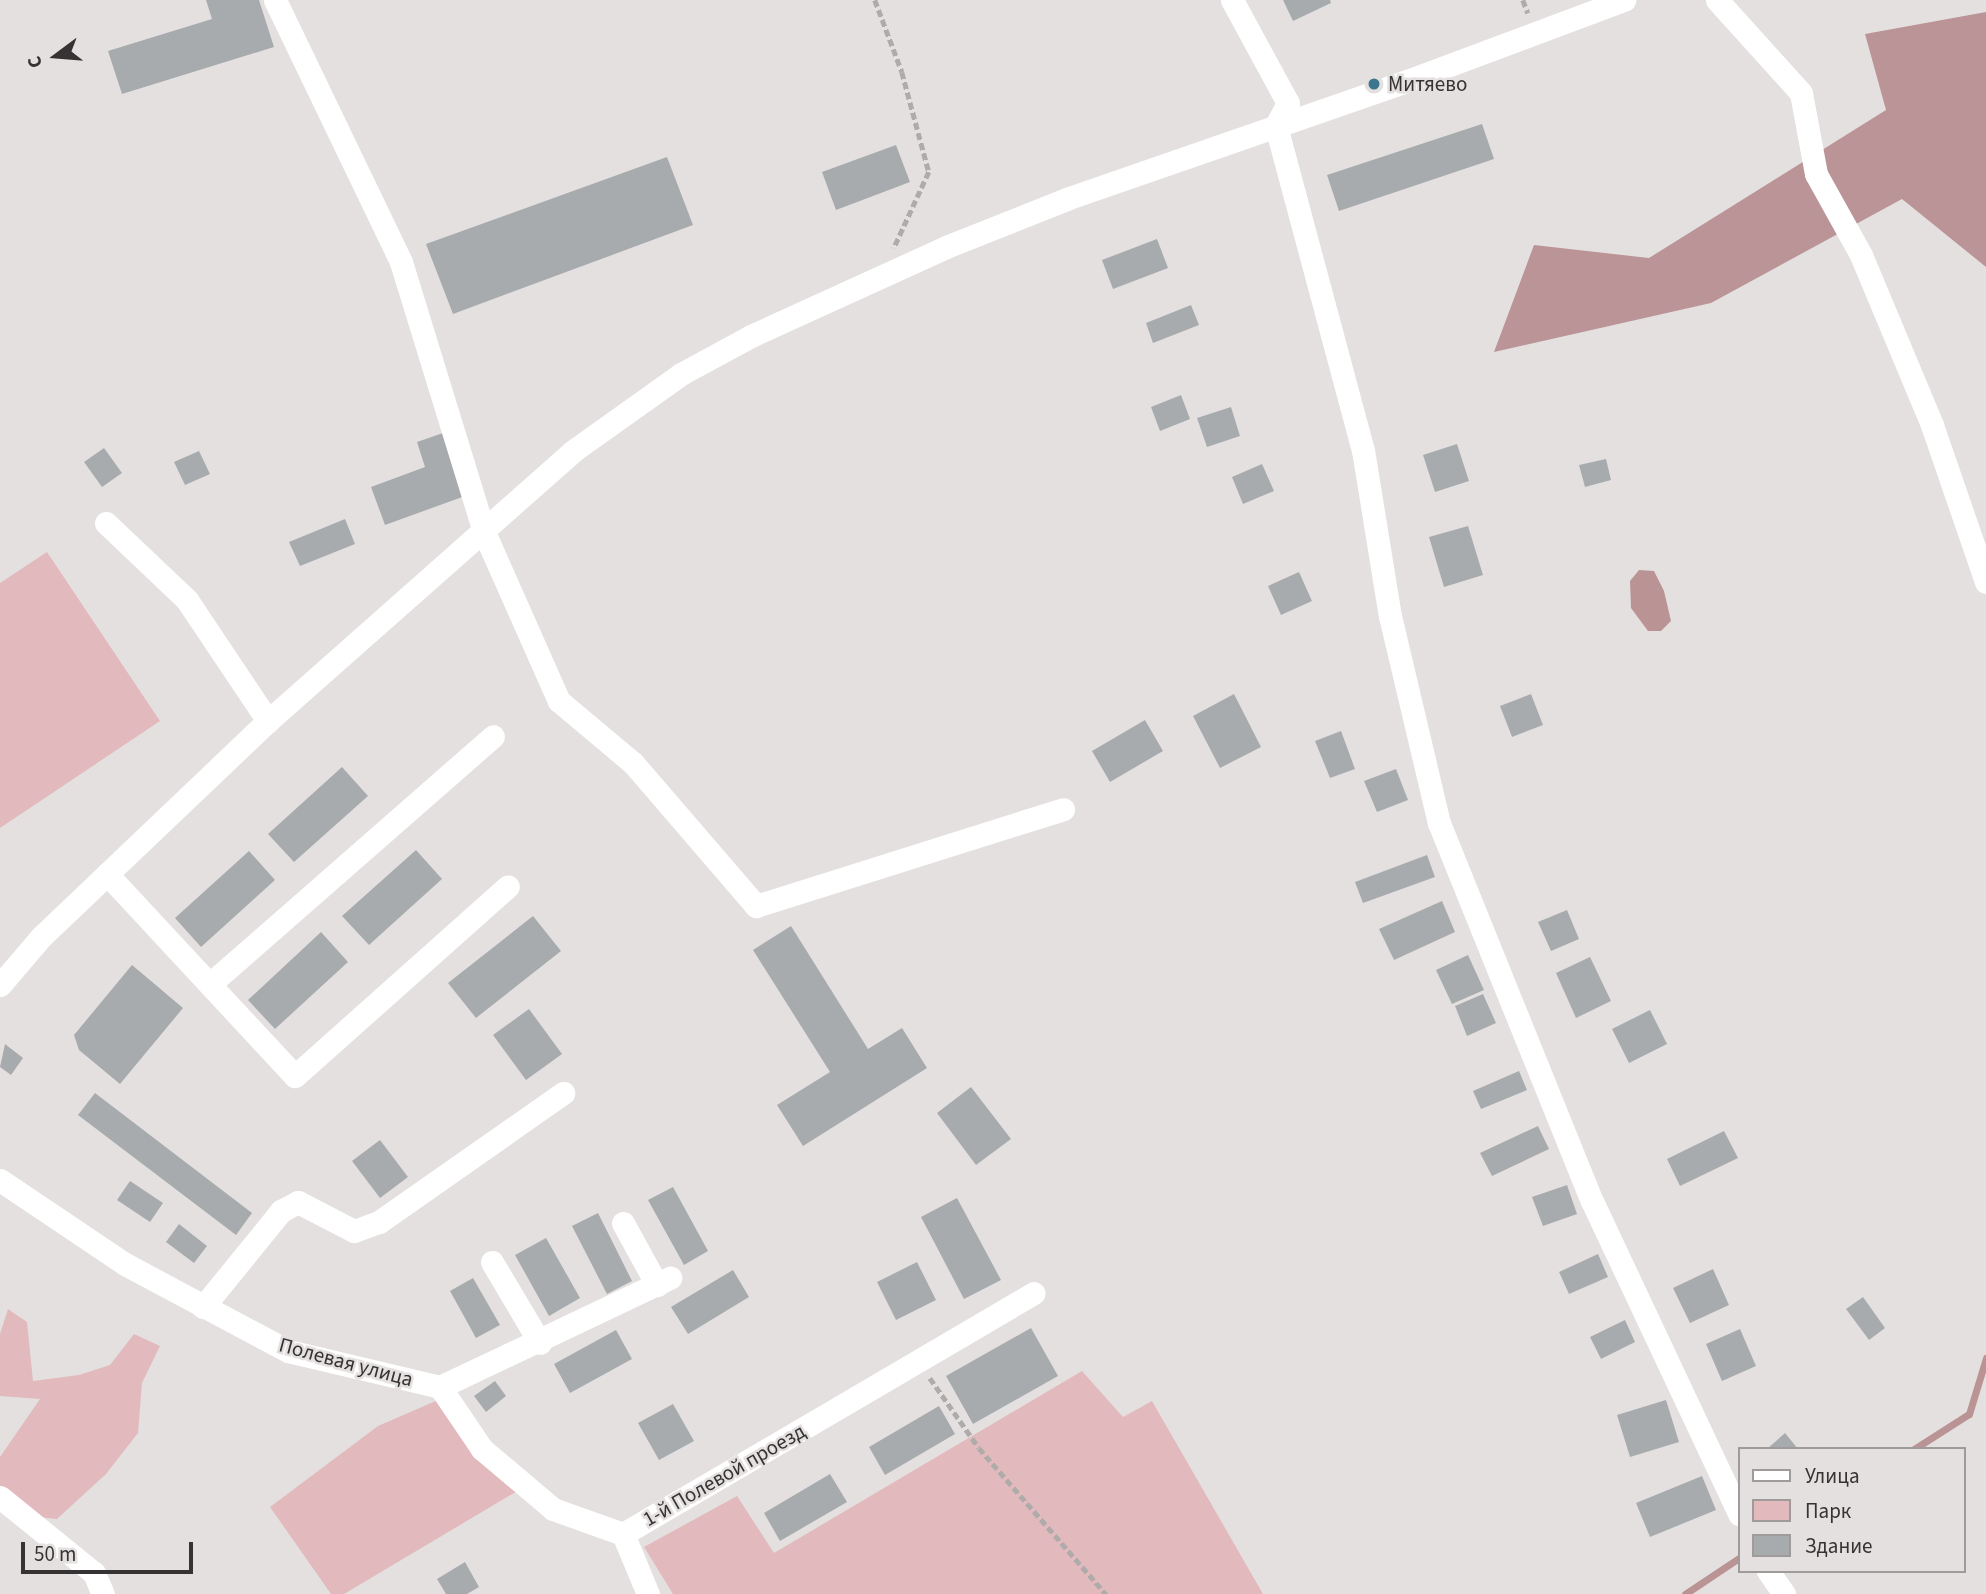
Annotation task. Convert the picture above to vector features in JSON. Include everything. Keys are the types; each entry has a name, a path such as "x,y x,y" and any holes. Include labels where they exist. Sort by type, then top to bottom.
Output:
{"street":[{"path":"275,0 401,262 484,532 558,701 633,763 756,906 1063,809"},
{"path":"1233,0 1288,103 1276,126 1363,450 1390,616 1439,823 1592,1200 1738,1512"},
{"path":"0,985 107,874 268,721 573,451 659,388 727,348 880,277 1069,198 1624,0"},
{"path":"1717,0 1801,93 1816,174 1861,255 1932,425 1986,582"},
{"path":"106,523 187,600 268,721"},
{"path":"210,984 493,736"},
{"path":"107,874 295,1076 508,886"},
{"path":"203,1307 281,1211 298,1202 355,1231 379,1222 563,1093"},
{"name":"Полевая улица","path":"0,1180 125,1264 288,1351 440,1387 540,1343 663,1282 623,1223"},
{"path":"492,1262 540,1343"},
{"name":"1-й Полевой проезд","path":"440,1387 482,1449 553,1509 623,1534 1033,1293"},
{"path":"0,1497 94,1573 103,1594"},
{"path":"623,1534 648,1594"},
{"path":"1769,1573 1784,1594"}],"path":[{"path":"875,0 902,72 929,172 880,277"},
{"path":"919,1360 958,1423 1106,1594"}],"green space":[{"path":"47,552 160,721 0,828 0,583"},
{"path":"8,1309 27,1322 33,1381 79,1375 110,1365 134,1334 160,1346 142,1383 138,1433 106,1474 57,1519 38,1517 0,1486 0,1457 40,1399 0,1396 0,1334"},
{"path":"1082,1371 1123,1417 1152,1401 1263,1594 673,1594 644,1547 737,1496 774,1553"},
{"path":"438,1400 519,1490 344,1594 331,1594 270,1507 378,1426"}],"shaded area":[{"path":"1986,12 1986,267 1902,199 1711,303 1494,352 1534,245 1649,258 1886,110 1865,34"},
{"path":"1639,570 1654,571 1664,591 1671,621 1661,631 1648,631 1631,608 1630,581"}],"building":[{"path":"206,0 259,0 274,47 122,94 108,51 212,19"},
{"path":"1283,0 1330,0 1331,3 1293,21"},
{"path":"1482,124 1494,159 1339,211 1327,175"},
{"path":"896,145 910,182 836,210 822,172"},
{"path":"667,157 693,225 453,314 426,244"},
{"path":"1157,239 1168,268 1113,289 1102,260"},
{"path":"1191,305 1199,325 1153,343 1146,323"},
{"path":"1181,395 1190,419 1160,431 1151,407"},
{"path":"1231,407 1240,436 1207,447 1197,418"},
{"path":"443,433 465,496 385,525 371,487 425,467 417,442"},
{"path":"1457,444 1469,481 1435,492 1423,455"},
{"path":"104,448 122,473 102,487 84,462"},
{"path":"199,451 210,474 185,485 174,462"},
{"path":"1606,459 1611,480 1585,487 1579,465"},
{"path":"1262,464 1274,491 1243,504 1232,477"},
{"path":"345,519 355,544 300,566 289,542"},
{"path":"1468,526 1483,575 1444,587 1429,537"},
{"path":"1299,572 1312,601 1281,615 1268,586"},
{"path":"1234,694 1261,747 1220,768 1193,716"},
{"path":"1531,694 1543,725 1512,737 1500,706"},
{"path":"1145,720 1163,751 1110,782 1092,751"},
{"path":"1341,731 1355,769 1330,778 1315,741"},
{"path":"342,767 368,796 294,862 268,834"},
{"path":"1396,769 1408,800 1377,812 1364,781"},
{"path":"416,850 442,879 369,945 342,916"},
{"path":"249,851 275,880 201,947 175,918"},
{"path":"1427,855 1435,877 1363,903 1355,882"},
{"path":"1442,901 1455,932 1394,960 1379,929"},
{"path":"1567,910 1579,939 1551,951 1538,922"},
{"path":"533,916 561,951 476,1018 448,983"},
{"path":"791,926 868,1049 902,1028 927,1068 803,1146 777,1105 830,1072 753,950"},
{"path":"321,932 348,962 275,1029 248,1000"},
{"path":"1468,955 1484,990 1452,1004 1436,970"},
{"path":"1590,957 1611,1001 1576,1018 1556,973"},
{"path":"132,965 183,1008 120,1084 79,1050 74,1035"},
{"path":"1483,994 1496,1023 1467,1036 1455,1006"},
{"path":"529,1009 562,1054 526,1080 493,1035"},
{"path":"1650,1010 1667,1044 1629,1063 1612,1029"},
{"path":"5,1044 23,1058 11,1075 0,1067"},
{"path":"1519,1071 1527,1090 1481,1109 1473,1091"},
{"path":"971,1087 1011,1139 976,1165 937,1113"},
{"path":"95,1093 252,1213 236,1235 78,1115"},
{"path":"1538,1126 1549,1149 1492,1176 1480,1153"},
{"path":"1724,1131 1738,1158 1680,1186 1667,1159"},
{"path":"380,1140 408,1177 380,1198 352,1161"},
{"path":"130,1181 163,1203 150,1222 117,1200"},
{"path":"1567,1185 1577,1214 1543,1226 1532,1197"},
{"path":"673,1187 708,1251 684,1265 648,1200"},
{"path":"957,1198 1001,1280 964,1299 921,1217"},
{"path":"598,1213 632,1281 607,1294 572,1226"},
{"path":"179,1224 207,1246 194,1263 166,1242"},
{"path":"546,1238 580,1298 549,1316 515,1255"},
{"path":"1598,1254 1608,1277 1569,1294 1559,1272"},
{"path":"917,1262 936,1300 896,1320 877,1282"},
{"path":"1713,1269 1729,1305 1690,1323 1673,1288"},
{"path":"733,1270 749,1297 688,1334 671,1307"},
{"path":"473,1278 500,1325 476,1338 450,1291"},
{"path":"1863,1297 1885,1328 1869,1340 1846,1309"},
{"path":"1625,1320 1635,1342 1601,1359 1590,1337"},
{"path":"1031,1328 1058,1376 973,1424 946,1376"},
{"path":"1740,1329 1756,1366 1722,1381 1706,1344"},
{"path":"616,1330 632,1359 570,1393 554,1364"},
{"path":"495,1381 506,1396 486,1412 474,1396"},
{"path":"1666,1400 1679,1442 1630,1457 1617,1415"},
{"path":"673,1404 694,1441 659,1460 638,1423"},
{"path":"939,1406 955,1434 885,1475 869,1447"},
{"path":"1785,1433 1796,1447 1769,1447"},
{"path":"830,1474 847,1502 780,1541 764,1513"},
{"path":"1702,1476 1716,1510 1650,1537 1636,1503"},
{"path":"465,1562 479,1587 467,1594 446,1594 437,1579"}],"waterway":[{"path":"1917,1447 1969,1414 1986,1358"},
{"path":"1685,1594 1738,1559"}],"place":[{"name":"Митяево","path":"1374,84"}]}
